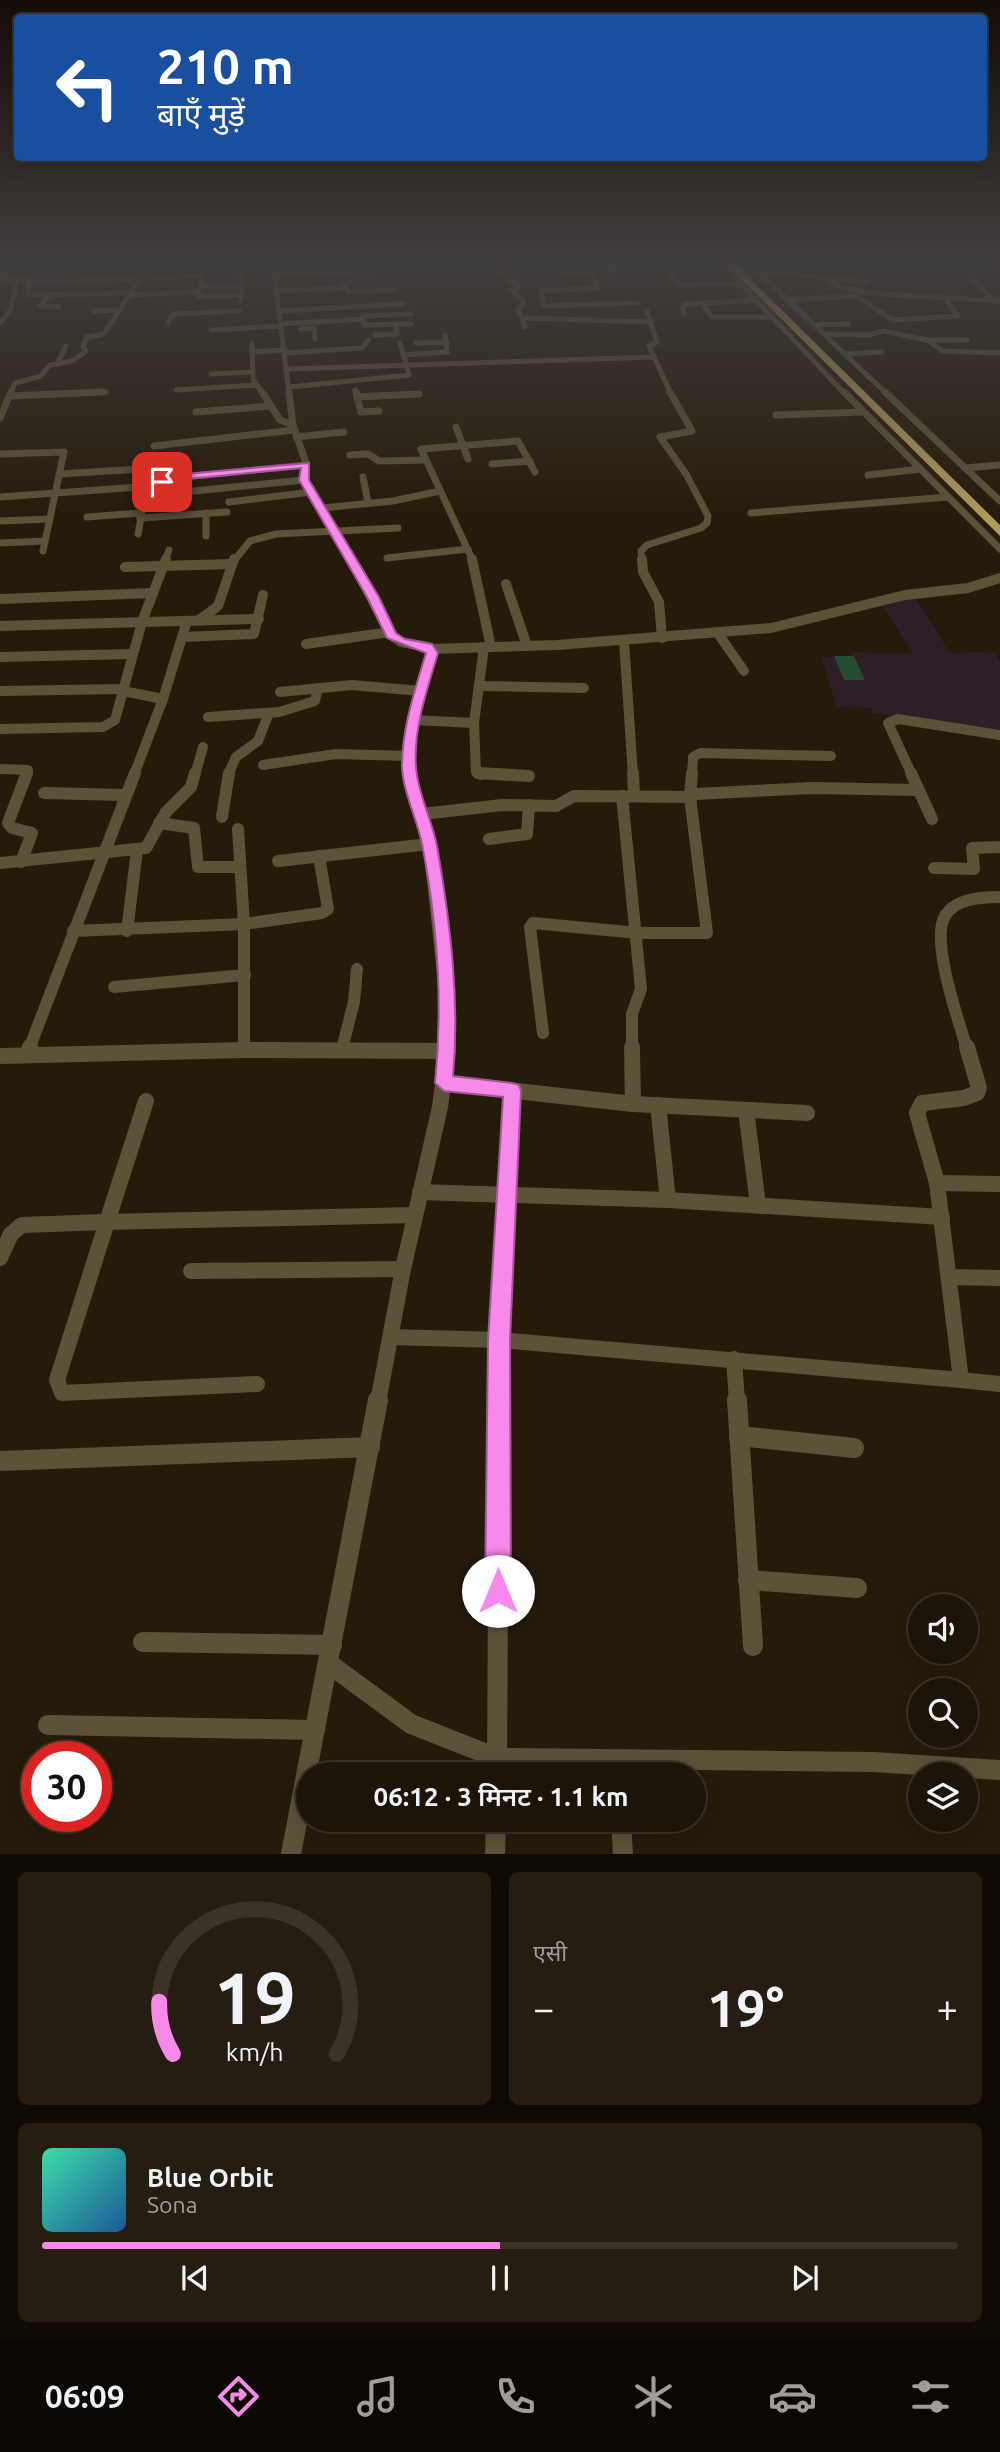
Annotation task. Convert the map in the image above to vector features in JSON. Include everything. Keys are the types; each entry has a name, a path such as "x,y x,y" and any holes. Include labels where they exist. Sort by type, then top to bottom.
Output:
{"highway":[{"path":"816,350 1000,532"},
{"path":"827,350 1000,519"}],"street":[{"path":"58,362 64,350"},
{"path":"0,418 15,383 41,376 50,365 74,360 85,350"},
{"path":"294,431 281,420 257,384 252,352 323,350"},
{"path":"290,387 354,382 374,376 409,375 402,350"},
{"path":"404,355 447,352 447,350"},
{"path":"651,350 661,377 692,431 660,437 686,474 708,516 707,523 701,528 647,545 641,551 643,572 659,602 662,638"},
{"path":"803,350 1000,549"},
{"path":"842,350 1000,501"},
{"path":"941,350 1000,353"},
{"path":"285,351 294,431 306,465 308,486 395,639 430,649 527,646 624,641 787,626 905,595 968,588 1000,578"},
{"path":"846,354 882,352"},
{"path":"963,352 1000,362"},
{"path":"288,369 654,357"},
{"path":"211,374 253,372"},
{"path":"354,382 362,412 379,411"},
{"path":"176,390 257,384"},
{"path":"10,396 106,391"},
{"path":"357,397 419,394"},
{"path":"196,412 271,406"},
{"path":"776,415 863,412"},
{"path":"456,427 468,459"},
{"path":"154,446 294,431 344,432"},
{"path":"529,776 478,774 475,768 474,723 487,647 481,583 422,449 518,441 535,472"},
{"path":"0,454 62,451 43,551"},
{"path":"350,455 368,454 376,461 425,460"},
{"path":"492,464 530,461"},
{"path":"162,479 306,465"},
{"path":"965,468 1000,465"},
{"path":"0,497 158,486 162,479 161,470 157,468 59,474"},
{"path":"868,475 920,469"},
{"path":"363,478 368,503"},
{"path":"229,502 308,486"},
{"path":"138,534 142,499 147,495 308,486"},
{"path":"321,508 440,491"},
{"path":"751,513 948,497"},
{"path":"87,517 227,512"},
{"path":"206,513 206,536"},
{"path":"0,521 50,519"},
{"path":"199,620 222,600 232,564 244,546 259,538 333,530 398,528"},
{"path":"0,543 45,541"},
{"path":"0,729 107,726 115,720 142,622 169,550"},
{"path":"387,558 468,550"},
{"path":"125,567 232,564"},
{"path":"506,583 527,646"},
{"path":"0,599 152,593"},
{"path":"183,637 250,635 257,632 263,595"},
{"path":"0,625 259,619"},
{"path":"27,1055 124,795 163,699 187,621"},
{"path":"306,645 390,632"},
{"path":"717,632 744,671"},
{"path":"624,641 628,796 641,989 632,1014 633,1104"},
{"path":"291,1853 403,1269 444,1083 448,1051 449,1029 429,844 412,783 409,757 413,720 430,649"},
{"path":"0,657 132,654"},
{"path":"280,692 359,685 421,691"},
{"path":"481,686 584,688"},
{"path":"208,717 269,713 313,704 318,688"},
{"path":"0,691 123,690 163,699"},
{"path":"222,817 226,780 236,757 258,741 269,713"},
{"path":"932,819 887,725 890,721 898,719 1000,735"},
{"path":"413,720 474,723"},
{"path":"0,863 103,851 137,850 148,845 159,823 191,787 203,747"},
{"path":"262,765 336,754 409,757"},
{"path":"543,1033 531,924 638,933 698,936 707,933 690,797 691,764 696,754 831,756"},
{"path":"0,769 28,770 8,823 12,828 32,832 21,862"},
{"path":"422,814 529,805 556,806 574,796 690,797 696,794 813,788 918,790"},
{"path":"44,793 124,795"},
{"path":"489,839 527,834 529,805"},
{"path":"159,823 188,825 194,828 198,867 240,867"},
{"path":"237,829 244,924 244,1050"},
{"path":"278,861 429,844"},
{"path":"934,868 974,869 972,848 1000,847"},
{"path":"127,931 137,850"},
{"path":"73,931 127,931 244,924 326,911 328,909 319,856"},
{"path":"961,1380 937,1183 917,1114 918,1107 929,1100 966,1098 977,1093 979,1088 949,976 941,925 949,911 966,901 1000,897"},
{"path":"342,1050 354,1002 357,969"},
{"path":"114,987 245,975"},
{"path":"0,1056 244,1050 448,1051"},
{"path":"444,1083 633,1104 807,1113"},
{"path":"497,1762 499,1340 512,1091"},
{"path":"146,1101 57,1380 62,1393 257,1384"},
{"path":"658,1105 668,1200"},
{"path":"746,1110 758,1205"},
{"path":"937,1183 1000,1184"},
{"path":"420,1192 668,1200 942,1217"},
{"path":"0,1258 11,1234 22,1225 415,1215"},
{"path":"191,1272 403,1269"},
{"path":"949,1277 1000,1278"},
{"path":"390,1337 499,1340 1000,1384"},
{"path":"734,1359 753,1646"},
{"path":"739,1436 854,1448"},
{"path":"0,1461 370,1447"},
{"path":"748,1580 857,1588"},
{"path":"143,1642 330,1654 411,1724 489,1762"},
{"path":"48,1725 315,1730"},
{"path":"706,1765 873,1762 1000,1770"},
{"path":"495,1853 496,1832"},
{"path":"622,1832 623,1853"}],"shaded area":[{"path":"913,595 950,653 994,651 1000,663 1000,731 873,713 871,708 837,707 821,657 853,656 853,652 913,654 880,603"}],"green space":[{"path":"834,656 854,656 865,680 844,680"}],"route":[{"path":"162,482 162,479 306,465 304,480 373,597 391,635 401,642 428,647 432,653 413,720 409,769 429,844 439,922 449,1029 444,1083 512,1091 499,1340 498,1591"}]}
